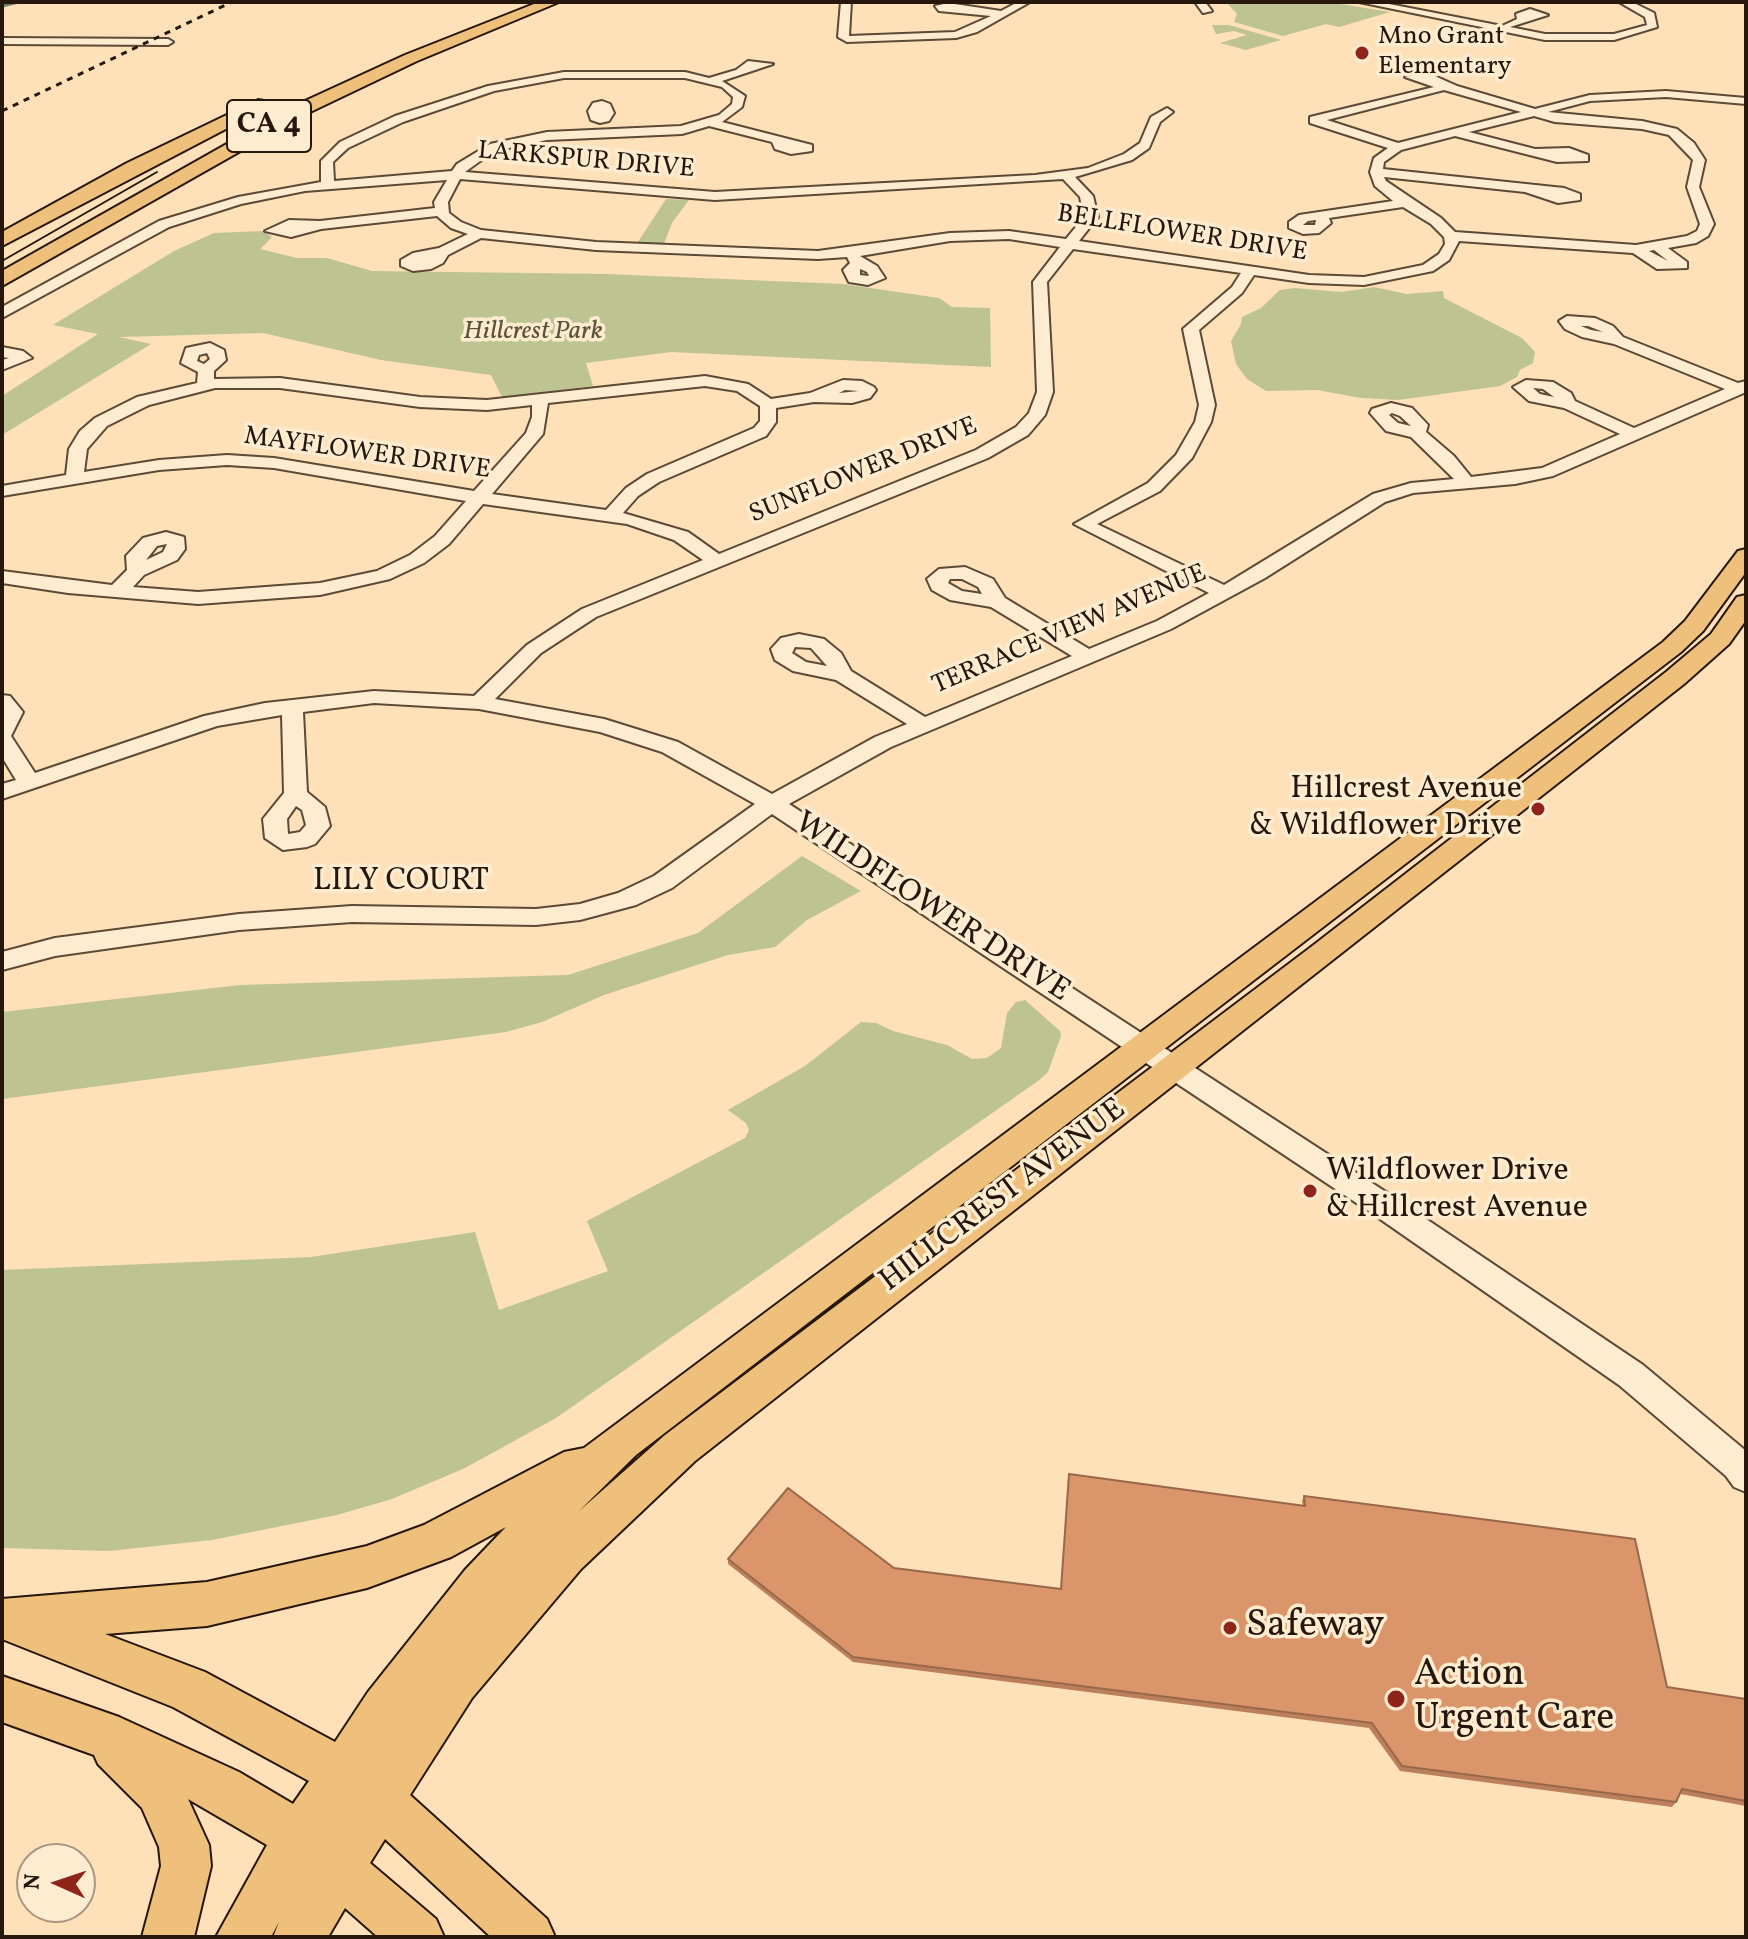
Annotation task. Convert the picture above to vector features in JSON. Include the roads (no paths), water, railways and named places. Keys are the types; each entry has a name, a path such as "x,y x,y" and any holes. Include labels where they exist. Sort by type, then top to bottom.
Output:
{"highway":[{"path":"350,66 521,2"},
{"name":"CA 4","path":"2,280 288,116 411,58 552,2"},
{"name":"CA 4","path":"2,240 195,135 273,98"}],"main road":[{"name":"HILLCREST AVENUE","path":"242,1937 300,1837 416,1738 492,1635 565,1554 624,1496 1158,1057 1684,636 1746,556"},
{"name":"HILLCREST AVENUE","path":"299,1937 339,1867 360,1786 481,1585 583,1476 621,1442 1560,768 1703,655 1720,639 1746,602"},
{"path":"1560,768 1554,758 1555,750 1574,732 1590,709"},
{"path":"4,1619 207,1604 367,1567 436,1542 621,1442"},
{"path":"4,1619 188,1689 360,1786 529,1937"},
{"path":"2,1699 102,1734 222,1789 300,1837 418,1937"},
{"path":"102,1734 159,1791 184,1845 186,1866 168,1937"}],"street":[{"path":"846,2 843,37 880,39 956,35 973,30 1025,2"},
{"path":"1373,3 1545,37 1598,39 1629,35 1652,27 1650,15 1624,2"},
{"path":"969,10 1000,14"},
{"path":"1500,28 1523,19"},
{"path":"2,41 168,42"},
{"path":"713,80 741,71"},
{"path":"320,225 442,211 441,202 456,175 473,157 500,145 547,136 648,134 712,123 731,113 739,100 734,90 713,80 656,73 578,74 492,88 399,119 344,145 327,161 328,184"},
{"path":"1397,147 1314,120 1452,88 1534,112 1574,121 1655,127 1673,132 1690,146 1699,160 1693,187 1706,215 1706,227 1691,240 1658,247 1636,249 1451,236 1436,221 1382,186 1376,172 1380,158 1397,147 1454,131 1534,112 1590,98 1696,95 1746,101"},
{"name":"LARKSPUR DRIVE","path":"2,313 164,224 238,201 328,184 456,175 704,196 1067,176 1106,167 1133,154 1147,142 1155,120 1167,112"},
{"path":"594,134 601,118"},
{"path":"712,123 778,142"},
{"path":"1454,131 1536,152"},
{"path":"1376,172 1531,191"},
{"name":"SUNFLOWER DRIVE","path":"479,703 522,660 580,618 982,454 1022,431 1037,415 1045,392 1040,282 1087,224 1091,212 1086,196 1067,176"},
{"path":"1322,217 1405,203"},
{"name":"BELLFLOWER DRIVE","path":"442,211 456,225 479,234 639,249 854,259 974,235 1071,242 1330,280 1398,277 1441,260 1450,248 1451,236"},
{"path":"443,252 479,234"},
{"path":"1636,249 1662,266 1682,265 1658,247"},
{"path":"1225,593 1083,524 1141,496 1183,458 1203,422 1207,405 1191,329 1237,290 1251,270"},
{"path":"1618,340 1742,388"},
{"path":"2,352 16,353 24,358 2,365"},
{"path":"75,478 78,449 86,435 101,422 143,401 205,377 459,405 540,400 697,380 742,387 768,404 814,397"},
{"name":"TERRACE VIEW AVENUE","path":"773,804 922,724 1164,625 1225,593 1379,498 1411,488 1548,471 1742,388"},
{"path":"2,577 116,592 215,598 320,589 366,581 403,567 430,551 537,430 540,400"},
{"path":"611,515 632,492 653,478 760,432 770,415 768,404"},
{"path":"1568,404 1635,435"},
{"path":"1417,433 1448,460 1466,483"},
{"name":"MAYFLOWER DRIVE","path":"2,491 181,462 255,462 478,498 611,515 668,530 716,560"},
{"path":"116,592 137,571"},
{"path":"997,602 1087,656"},
{"path":"842,675 922,724"},
{"name":"WILDFLOWER DRIVE","path":"2,792 212,721 292,706 374,697 479,703 604,726 670,747 773,804 1158,1057 1631,1375 1738,1465 1746,1476"},
{"path":"2,701 12,715 2,736 29,782"},
{"path":"292,706 296,795"},
{"name":"LILY COURT","path":"2,961 55,947 107,939 286,918 352,914 536,917 602,907 656,887 733,826 773,804"}],"waterway":[{"path":"2,6 19,2"}],"tram line":[{"path":"2,261 157,172"}],"railway":[{"path":"2,111 232,2"}],"place":[{"name":"Mno Grant Elementary","path":"1362,53"},
{"name":"Hillcrest Avenue & Wildflower Drive","path":"1538,809"},
{"name":"Wildflower Drive & Hillcrest Avenue","path":"1310,1191"},
{"name":"Safeway","path":"1230,1628"},
{"name":"Action Urgent Care","path":"1396,1699"}],"park label":[{"name":"Hillcrest Park","path":"533,333"}]}
